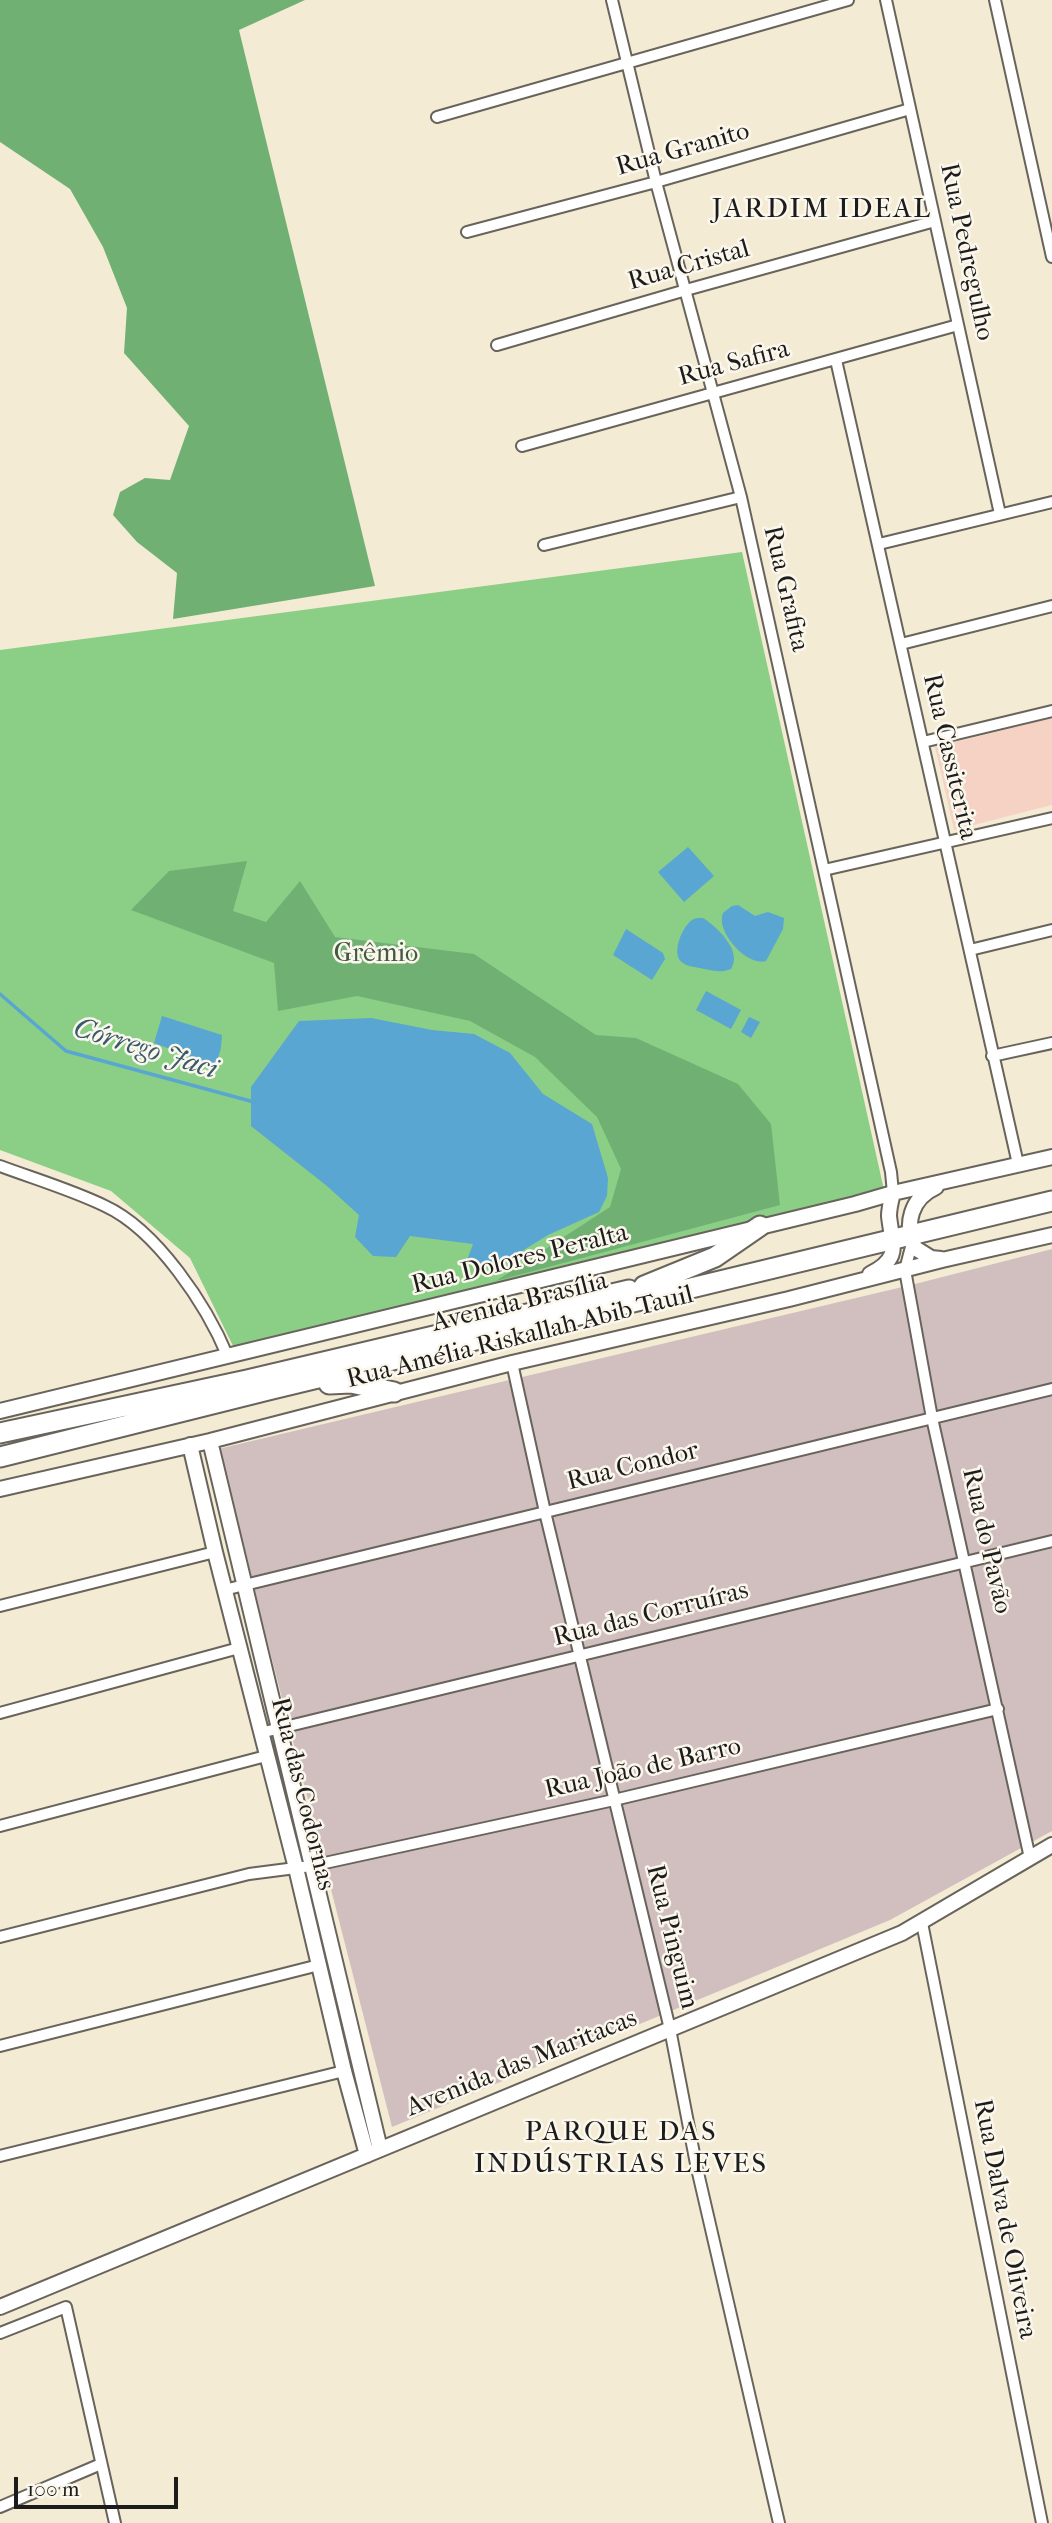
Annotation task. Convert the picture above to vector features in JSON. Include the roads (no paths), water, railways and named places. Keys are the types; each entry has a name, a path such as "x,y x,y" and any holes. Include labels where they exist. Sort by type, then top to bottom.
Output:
{"highway":[{"name":"Avenida Brasília","path":"0,1457 901,1231 1052,1188"},
{"name":"Avenida Brasília","path":"0,1433 247,1380 644,1286 1052,1201"},
{"path":"644,1286 715,1257 760,1226"},
{"path":"268,1390 351,1384 394,1392"}],"street":[{"name":"Rua Grafita","path":"612,0 656,182 741,497 888,1159 893,1193"},
{"path":"798,0 801,13"},
{"path":"437,117 848,0"},
{"name":"Rua Pedregulho","path":"886,0 1000,514"},
{"path":"995,0 1052,257"},
{"name":"Rua Granito","path":"467,232 656,182 911,109"},
{"name":"Rua Cristal","path":"497,345 935,221"},
{"name":"Rua Safira","path":"522,446 958,325"},
{"name":"Rua Cassiterita","path":"835,360 1018,1164"},
{"path":"544,545 741,497"},
{"path":"879,544 1052,502"},
{"path":"901,644 1052,606"},
{"path":"923,742 1052,711"},
{"path":"824,870 1052,818"},
{"path":"970,950 1052,930"},
{"path":"992,1056 1052,1042"},
{"name":"Rua Dolores Peralta","path":"0,1411 893,1193 1052,1157"},
{"path":"0,1166 107,1206 150,1237 208,1314 228,1357"},
{"path":"853,1283 885,1264 916,1202 929,1190 950,1180"},
{"path":"893,1193 901,1231"},
{"path":"855,1204 878,1208 919,1252 942,1260"},
{"name":"Rua do Pavão","path":"901,1231 905,1270 932,1418 1030,1858"},
{"name":"Rua Amélia Riskallah Abib Tauil","path":"0,1489 210,1441 512,1363 1052,1235"},
{"name":"Rua Pinguim","path":"512,1363 579,1656 670,2029 696,2164 779,2523"},
{"name":"Rua Condor","path":"224,1590 1052,1389"},
{"name":"Rua das Codornas","path":"210,1441 290,1772 326,1998 344,2071 373,2152"},
{"name":"Rua das Codornas","path":"190,1445 266,1756 344,1994 373,2152"},
{"name":"Rua das Corruíras","path":"260,1733 1052,1541"},
{"path":"0,1606 215,1552"},
{"path":"0,1713 239,1648"},
{"name":"Rua João de Barro","path":"0,1937 248,1874 304,1867 614,1800 998,1709"},
{"path":"0,1826 266,1756"},
{"path":"272,1777 290,1772"},
{"name":"Avenida das Maritacas","path":"0,2307 922,1923 1052,1845"},
{"name":"Rua Dalva de Oliveira","path":"922,1923 1042,2523"},
{"path":"0,2046 319,1965"},
{"path":"326,1998 344,1994"},
{"path":"0,2156 344,2071"},
{"path":"0,2333 66,2307 115,2523"},
{"path":"0,2507 102,2464"}],"water":[{"path":"688,847 714,876 684,902 658,872"},
{"path":"738,905 755,916 768,912 784,918 783,929 766,961 750,959 728,938 722,920 723,913"},
{"path":"703,918 721,933 731,947 734,962 731,969 711,970 687,965 679,959 677,948 685,929 692,920"},
{"path":"626,929 663,953 665,959 652,980 613,955"},
{"path":"706,991 741,1010 731,1029 696,1010"},
{"path":"162,1016 222,1035 216,1062 213,1065 154,1043"},
{"path":"749,1017 760,1022 751,1038 741,1032"},
{"path":"371,1018 432,1030 474,1034 510,1053 543,1094 592,1124 608,1178 607,1196 599,1212 548,1235 496,1267 466,1263 473,1244 410,1236 396,1257 373,1256 355,1237 359,1215 251,1126 251,1087 299,1021"}],"waterway":[{"name":"Córrego Jaci","path":"0,994 66,1051 254,1102"}],"district":[{"name":"JARDIM IDEAL","path":"822,210"},
{"name":"PARQUE DAS INDÚSTRIAS LEVES","path":"621,2149"}],"park label":[{"name":"Grêmio","path":"376,955"}]}
